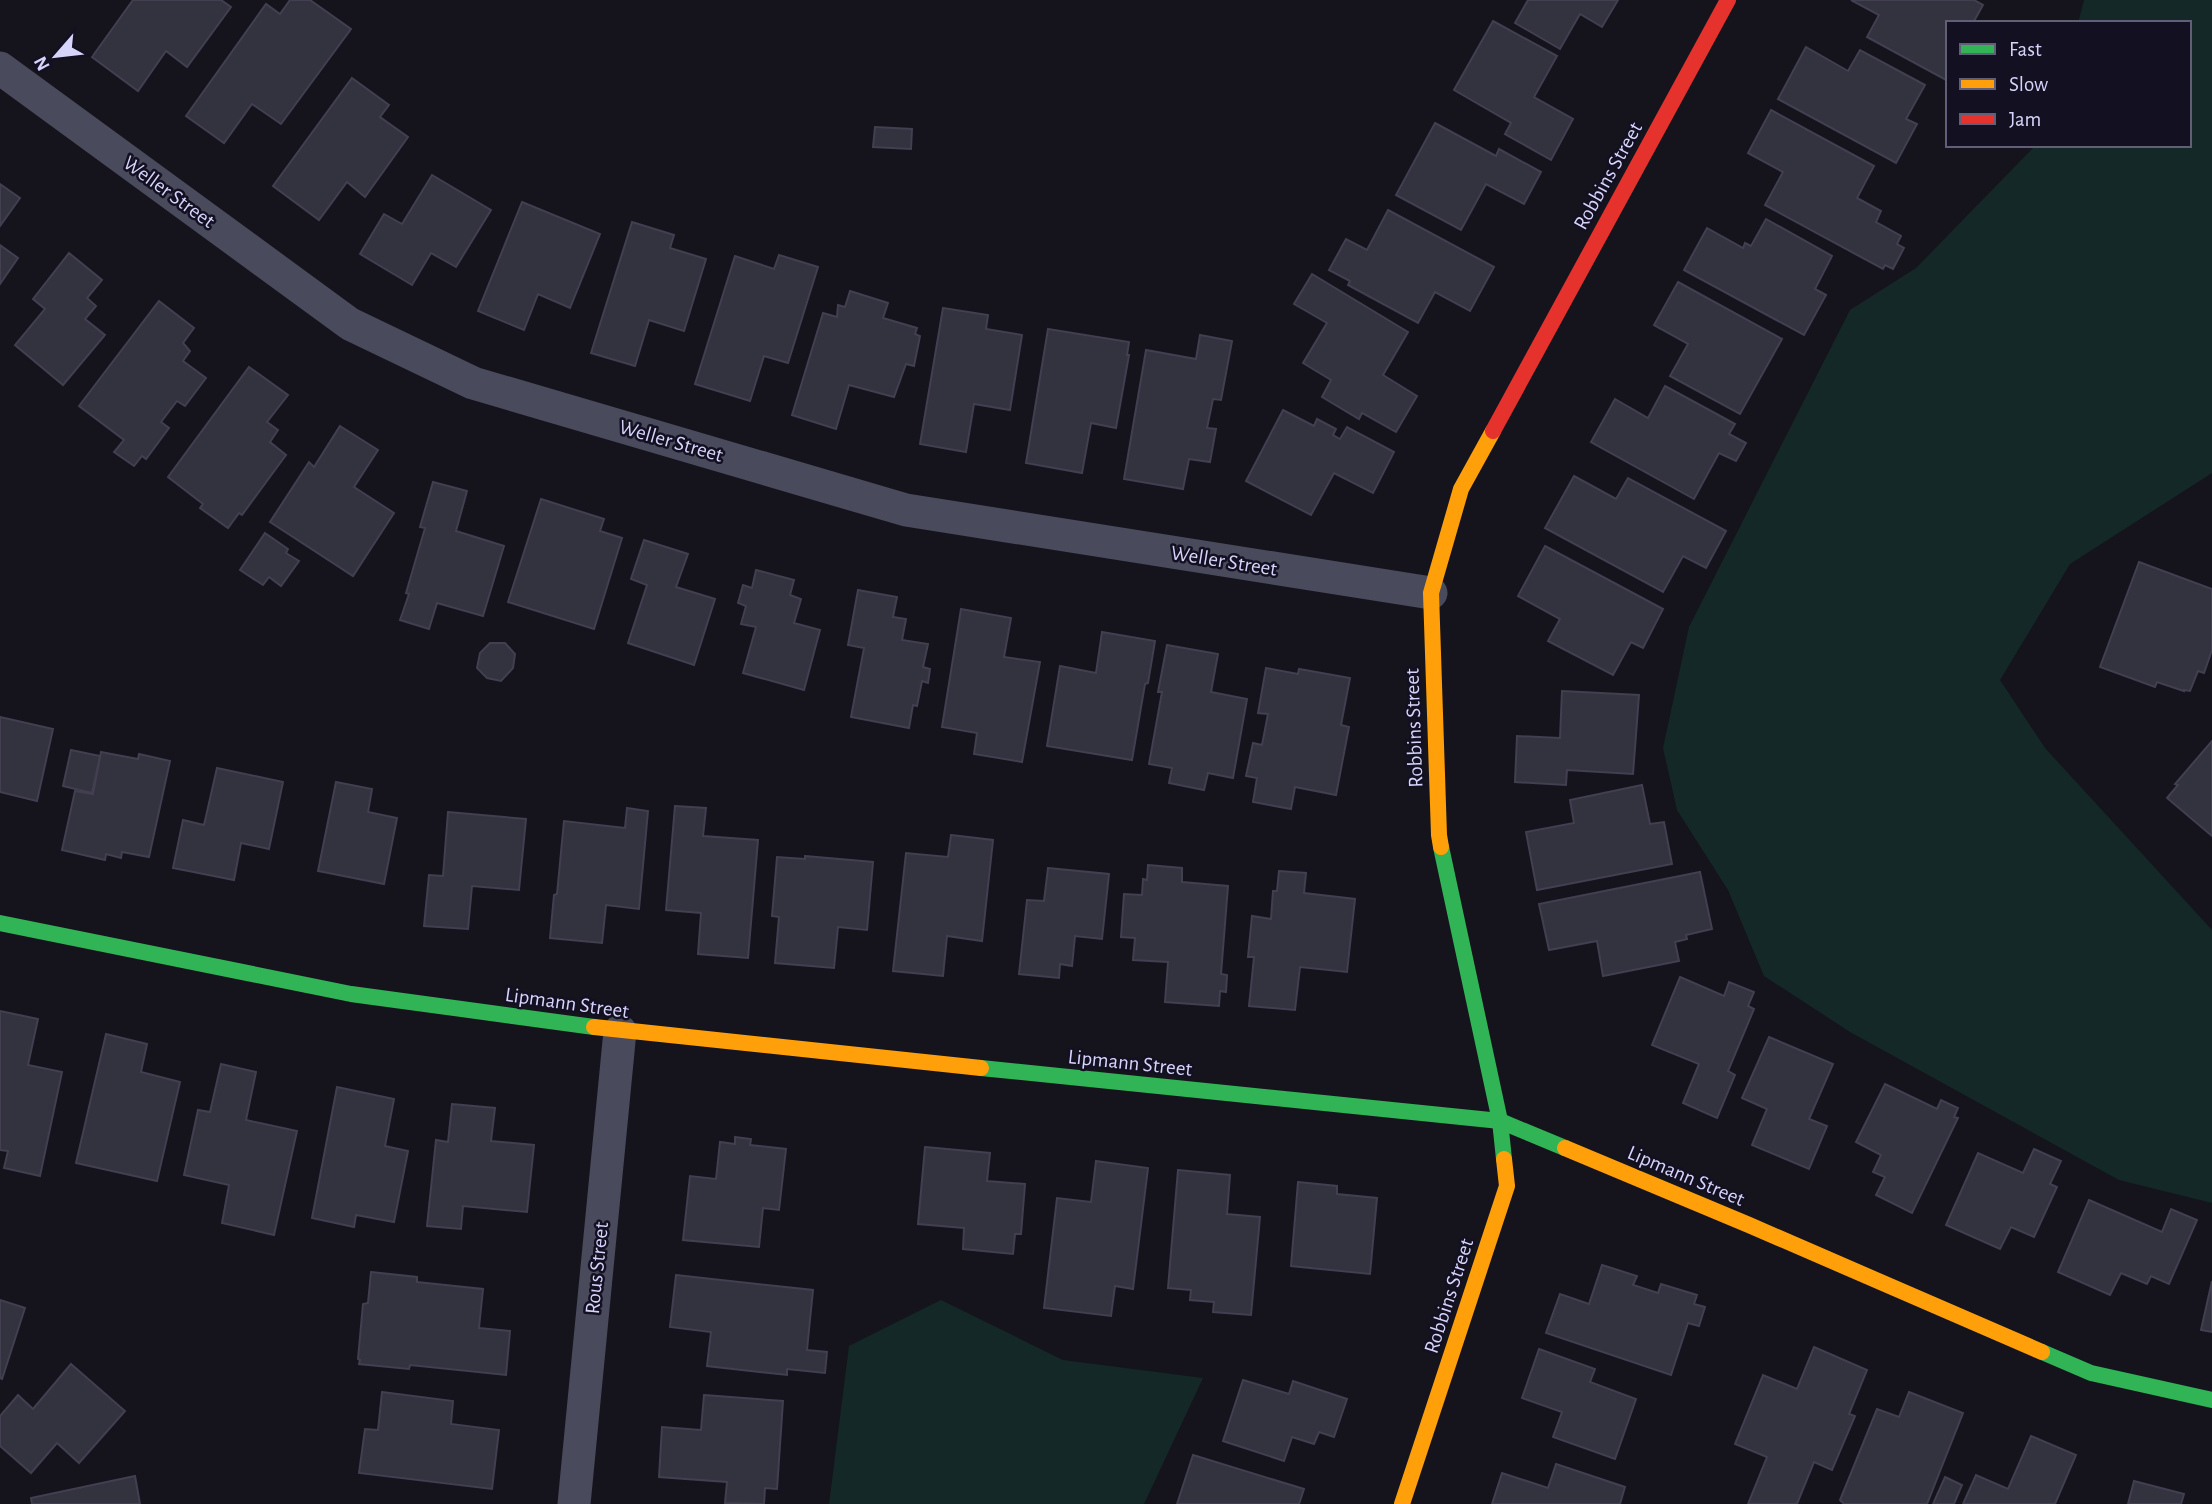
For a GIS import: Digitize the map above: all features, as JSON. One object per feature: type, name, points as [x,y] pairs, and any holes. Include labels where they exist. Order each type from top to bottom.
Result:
[{"type":"street","name":"Robbins Street","points":[[1402,1504],[1507,1186],[1500,1121],[1439,835],[1431,593],[1461,489],[1728,0]]},
{"type":"street","name":"Weller Street","points":[[0,68],[350,324],[473,383],[906,510],[1431,593]]},
{"type":"street","name":"Lipmann Street","points":[[0,923],[351,994],[620,1031],[1500,1121],[2091,1373],[2212,1400]]},
{"type":"street","name":"Rous Street","points":[[574,1504],[620,1031]]},
{"type":"green space","points":[[2084,0],[2212,0],[2212,473],[2070,564],[2000,680],[2045,748],[2212,930],[2212,1203],[2119,1180],[1850,1032],[1764,976],[1728,890],[1677,810],[1663,748],[1689,627],[1850,310],[1916,268],[2034,147],[2191,147],[2191,21],[2079,21]]},
{"type":"green space","points":[[941,1300],[1063,1360],[1203,1378],[1144,1504],[829,1504],[849,1346]]},
{"type":"building","points":[[133,0],[221,0],[231,7],[187,67],[166,51],[138,91],[92,57]]},
{"type":"building","points":[[290,0],[310,0],[351,29],[281,124],[252,104],[224,143],[186,116],[266,4],[280,14]]},
{"type":"building","points":[[1528,0],[1618,0],[1602,27],[1580,14],[1560,49],[1515,23]]},
{"type":"building","points":[[1851,0],[1974,0],[1983,5],[1974,21],[1946,21],[1946,80],[1867,37],[1879,15]]},
{"type":"building","points":[[1493,21],[1557,56],[1534,97],[1573,119],[1551,160],[1505,134],[1511,123],[1454,90]]},
{"type":"building","points":[[1806,47],[1848,71],[1860,50],[1925,85],[1906,119],[1917,124],[1896,163],[1778,99]]},
{"type":"building","points":[[352,78],[389,105],[380,117],[408,137],[365,197],[347,182],[319,220],[273,186]]},
{"type":"building","points":[[1771,110],[1874,166],[1857,198],[1881,211],[1876,222],[1901,236],[1897,244],[1904,248],[1893,269],[1885,265],[1883,269],[1765,205],[1783,172],[1748,153]]},
{"type":"building","points":[[1435,123],[1496,156],[1499,149],[1541,172],[1524,204],[1486,184],[1461,230],[1396,195]]},
{"type":"building","points":[[875,127],[912,129],[911,149],[873,147]]},
{"type":"building","points":[[432,175],[491,210],[456,267],[431,253],[412,285],[360,254],[384,214],[402,224]]},
{"type":"building","points":[[0,184],[20,198],[0,226]]},
{"type":"building","points":[[522,202],[600,234],[570,308],[538,294],[524,330],[478,311]]},
{"type":"building","points":[[1388,210],[1494,267],[1470,311],[1435,292],[1418,323],[1348,285],[1350,281],[1329,270],[1346,239],[1367,250]]},
{"type":"building","points":[[1766,219],[1832,256],[1815,289],[1826,295],[1804,335],[1684,270],[1707,228],[1743,248],[1745,243],[1751,246]]},
{"type":"building","points":[[632,222],[674,235],[670,248],[706,259],[684,331],[649,320],[635,366],[591,353]]},
{"type":"building","points":[[0,245],[18,258],[0,284]]},
{"type":"building","points":[[69,253],[102,280],[87,298],[96,306],[85,319],[105,335],[63,385],[15,345],[45,309],[33,299]]},
{"type":"building","points":[[779,255],[818,267],[788,363],[764,356],[750,401],[695,384],[735,256],[774,269]]},
{"type":"building","points":[[1312,274],[1408,332],[1383,375],[1417,396],[1396,432],[1362,413],[1359,419],[1322,397],[1331,380],[1303,363],[1327,323],[1294,304]]},
{"type":"building","points":[[1678,282],[1782,339],[1740,414],[1670,376],[1688,344],[1654,325]]},
{"type":"building","points":[[850,291],[888,303],[883,318],[917,328],[915,334],[920,336],[914,366],[906,364],[894,397],[849,385],[836,429],[792,415],[823,313],[837,317],[838,305],[845,307]]},
{"type":"building","points":[[159,301],[194,328],[183,343],[190,351],[183,361],[206,378],[185,406],[177,401],[161,422],[169,428],[146,459],[142,456],[134,466],[114,452],[124,440],[79,406]]},
{"type":"building","points":[[943,308],[988,315],[986,329],[1022,335],[1010,410],[974,404],[966,452],[920,444]]},
{"type":"building","points":[[1048,329],[1129,342],[1116,428],[1091,423],[1082,473],[1026,463]]},
{"type":"building","points":[[1200,335],[1232,341],[1221,400],[1213,399],[1207,428],[1216,429],[1210,462],[1189,459],[1183,489],[1124,479],[1146,350],[1196,359]]},
{"type":"building","points":[[249,367],[288,395],[267,422],[278,430],[270,442],[286,455],[242,515],[239,513],[228,528],[200,508],[203,504],[168,477]]},
{"type":"building","points":[[1665,386],[1735,424],[1729,434],[1746,443],[1736,461],[1719,453],[1694,499],[1591,442],[1615,399],[1648,418]]},
{"type":"building","points":[[1283,410],[1314,426],[1317,419],[1336,429],[1333,435],[1340,439],[1347,427],[1394,452],[1373,493],[1334,473],[1311,515],[1246,481]]},
{"type":"building","points":[[340,426],[378,450],[354,487],[394,513],[353,576],[270,522],[309,462],[314,467]]},
{"type":"building","points":[[1574,476],[1616,499],[1628,478],[1726,531],[1706,568],[1683,556],[1663,592],[1545,528]]},
{"type":"building","points":[[433,482],[467,491],[456,531],[504,546],[483,616],[437,603],[429,629],[400,620],[425,528],[420,527]]},
{"type":"building","points":[[541,499],[604,519],[600,531],[622,538],[594,629],[508,602]]},
{"type":"building","points":[[265,533],[288,549],[286,553],[299,561],[281,586],[269,577],[263,585],[240,570]]},
{"type":"building","points":[[644,540],[688,554],[676,587],[715,599],[694,665],[628,643],[647,585],[631,579]]},
{"type":"building","points":[[1545,546],[1663,609],[1643,648],[1631,642],[1613,675],[1548,641],[1560,619],[1518,596]]},
{"type":"building","points":[[2139,562],[2212,589],[2212,650],[2204,673],[2198,671],[2190,691],[2157,682],[2155,687],[2100,667]]},
{"type":"building","points":[[756,570],[794,580],[790,595],[801,599],[794,623],[820,630],[804,690],[743,673],[756,627],[741,624],[746,606],[738,603],[743,585],[752,588]]},
{"type":"building","points":[[858,590],[897,597],[893,617],[906,619],[902,640],[928,644],[923,667],[930,669],[928,683],[922,681],[917,706],[913,705],[909,728],[851,717],[864,648],[848,645]]},
{"type":"building","points":[[961,609],[1011,618],[1004,657],[1040,662],[1022,762],[974,754],[977,733],[942,727]]},
{"type":"building","points":[[1102,632],[1155,641],[1132,760],[1047,746],[1060,666],[1096,673]]},
{"type":"building","points":[[490,643],[505,643],[515,654],[513,668],[501,681],[487,678],[477,668],[480,653]]},
{"type":"building","points":[[1167,645],[1218,654],[1211,692],[1247,699],[1233,778],[1208,773],[1204,790],[1169,783],[1172,768],[1149,764]]},
{"type":"building","points":[[1266,668],[1298,674],[1299,669],[1350,678],[1341,725],[1349,727],[1336,795],[1295,787],[1291,809],[1253,802],[1257,778],[1246,776],[1253,743],[1262,745],[1268,714],[1258,713]]},
{"type":"building","points":[[1562,691],[1639,695],[1633,774],[1567,770],[1566,785],[1515,782],[1517,736],[1560,738]]},
{"type":"building","points":[[0,717],[53,729],[37,801],[0,792]]},
{"type":"building","points":[[2212,741],[2212,836],[2167,798],[2178,785],[2175,784]]},
{"type":"building","points":[[71,750],[100,756],[92,793],[63,786]]},
{"type":"building","points":[[101,752],[138,759],[139,754],[170,761],[149,857],[122,852],[121,858],[106,854],[105,860],[62,850],[75,791],[93,794]]},
{"type":"building","points":[[217,768],[283,782],[269,849],[241,843],[234,880],[173,868],[183,820],[204,825]]},
{"type":"building","points":[[336,782],[372,789],[368,812],[397,818],[384,884],[318,871]]},
{"type":"building","points":[[1642,785],[1650,824],[1664,822],[1672,864],[1537,890],[1526,832],[1574,823],[1570,800]]},
{"type":"building","points":[[675,806],[706,808],[703,836],[758,840],[748,958],[698,954],[701,913],[666,910]]},
{"type":"building","points":[[627,808],[648,811],[639,909],[606,905],[602,943],[550,938],[564,821],[625,828]]},
{"type":"building","points":[[448,812],[526,819],[519,890],[472,886],[468,929],[424,926],[429,875],[443,876]]},
{"type":"building","points":[[951,835],[993,840],[982,941],[947,936],[943,976],[893,971],[906,853],[948,857]]},
{"type":"building","points":[[805,856],[873,862],[867,930],[838,927],[834,968],[775,963],[779,917],[772,916],[777,857],[805,859]]},
{"type":"building","points":[[1148,865],[1182,868],[1182,882],[1228,886],[1221,974],[1227,975],[1226,992],[1220,991],[1219,1006],[1165,1002],[1168,962],[1133,960],[1135,938],[1121,937],[1124,894],[1142,895],[1143,879],[1147,880]]},
{"type":"building","points":[[1048,868],[1109,874],[1102,939],[1075,936],[1072,966],[1060,964],[1059,978],[1019,974],[1027,900],[1044,901]]},
{"type":"building","points":[[1279,871],[1306,873],[1304,893],[1355,899],[1347,972],[1300,967],[1295,1010],[1249,1006],[1254,957],[1248,957],[1252,916],[1271,919],[1273,891],[1277,891]]},
{"type":"building","points":[[1700,872],[1712,929],[1686,935],[1687,939],[1675,942],[1679,961],[1603,976],[1597,941],[1549,950],[1539,904]]},
{"type":"building","points":[[1680,977],[1724,996],[1729,982],[1754,992],[1748,1006],[1754,1009],[1728,1071],[1735,1075],[1717,1118],[1683,1103],[1699,1064],[1652,1045]]},
{"type":"building","points":[[0,1011],[38,1019],[28,1065],[62,1072],[40,1176],[4,1168],[8,1151],[0,1150]]},
{"type":"building","points":[[106,1034],[147,1044],[141,1072],[180,1082],[157,1181],[76,1163]]},
{"type":"building","points":[[1769,1037],[1833,1064],[1809,1119],[1827,1126],[1809,1169],[1752,1145],[1767,1109],[1742,1098]]},
{"type":"building","points":[[221,1064],[256,1072],[246,1120],[297,1131],[274,1235],[222,1223],[229,1185],[184,1175],[198,1110],[210,1112]]},
{"type":"building","points":[[1885,1084],[1937,1109],[1941,1100],[1958,1108],[1954,1117],[1958,1118],[1912,1213],[1876,1195],[1885,1177],[1873,1172],[1881,1155],[1856,1142]]},
{"type":"building","points":[[337,1087],[394,1099],[385,1146],[408,1151],[394,1222],[356,1215],[354,1227],[312,1218]]},
{"type":"building","points":[[452,1104],[495,1108],[491,1141],[534,1145],[527,1212],[463,1206],[461,1229],[427,1226],[436,1140],[448,1142]]},
{"type":"building","points":[[735,1137],[751,1139],[750,1145],[786,1149],[779,1210],[763,1208],[759,1247],[683,1240],[690,1176],[716,1179],[720,1142],[735,1144]]},
{"type":"building","points":[[925,1147],[990,1153],[987,1181],[1025,1184],[1021,1234],[1015,1234],[1013,1254],[963,1249],[964,1228],[918,1224]]},
{"type":"building","points":[[2034,1149],[2061,1161],[2050,1184],[2057,1187],[2034,1237],[2011,1227],[2000,1249],[1946,1225],[1978,1153],[2023,1173]]},
{"type":"building","points":[[1096,1161],[1148,1168],[1133,1289],[1115,1286],[1111,1316],[1044,1308],[1057,1198],[1091,1202]]},
{"type":"building","points":[[1178,1170],[1230,1175],[1227,1214],[1260,1217],[1251,1315],[1213,1312],[1214,1302],[1190,1300],[1191,1290],[1168,1288]]},
{"type":"building","points":[[1298,1182],[1337,1186],[1337,1194],[1377,1198],[1370,1274],[1291,1266]]},
{"type":"building","points":[[2089,1200],[2162,1232],[2171,1209],[2197,1220],[2169,1284],[2151,1276],[2147,1284],[2121,1273],[2110,1295],[2058,1272]]},
{"type":"building","points":[[1602,1265],[1637,1276],[1633,1285],[1658,1293],[1661,1284],[1697,1295],[1694,1304],[1705,1307],[1699,1326],[1688,1323],[1671,1375],[1546,1333],[1560,1294],[1589,1304]]},
{"type":"building","points":[[371,1272],[417,1277],[417,1282],[483,1289],[479,1328],[510,1331],[506,1375],[410,1365],[409,1369],[359,1364],[363,1304],[368,1303]]},
{"type":"building","points":[[676,1275],[813,1290],[807,1350],[827,1352],[825,1373],[787,1369],[787,1375],[707,1366],[711,1332],[670,1327]]},
{"type":"building","points":[[2212,1281],[2212,1332],[2201,1330]]},
{"type":"building","points":[[0,1300],[25,1308],[2,1379],[0,1378]]},
{"type":"building","points":[[1814,1347],[1867,1370],[1849,1414],[1855,1416],[1832,1470],[1814,1462],[1797,1504],[1748,1504],[1767,1457],[1735,1444],[1763,1375],[1797,1389]]},
{"type":"building","points":[[1539,1349],[1595,1369],[1590,1382],[1636,1399],[1615,1459],[1553,1437],[1562,1412],[1522,1398]]},
{"type":"building","points":[[71,1364],[125,1411],[79,1463],[57,1443],[31,1473],[0,1446],[0,1416],[18,1395],[33,1409]]},
{"type":"building","points":[[1243,1380],[1289,1394],[1293,1381],[1347,1399],[1334,1437],[1319,1432],[1314,1444],[1292,1437],[1284,1461],[1223,1441]]},
{"type":"building","points":[[382,1392],[453,1401],[451,1424],[499,1430],[492,1489],[359,1473],[365,1429],[378,1430]]},
{"type":"building","points":[[1909,1392],[1963,1413],[1927,1504],[1844,1504],[1840,1500],[1877,1409],[1899,1417]]},
{"type":"building","points":[[704,1395],[783,1401],[777,1489],[765,1488],[764,1504],[725,1503],[727,1482],[659,1477],[662,1427],[701,1430]]},
{"type":"building","points":[[2031,1436],[2076,1455],[2055,1504],[1963,1504],[1976,1475],[2008,1489]]},
{"type":"building","points":[[1193,1455],[1304,1489],[1299,1504],[1177,1504]]},
{"type":"building","points":[[1556,1464],[1625,1487],[1620,1504],[1492,1504],[1502,1473],[1548,1488]]},
{"type":"building","points":[[135,1476],[140,1504],[32,1504],[31,1498]]},
{"type":"building","points":[[1945,1477],[1962,1485],[1954,1504],[1933,1504]]},
{"type":"building","points":[[2134,1481],[2184,1494],[2181,1504],[2128,1504]]},
{"type":"traffic: fast","points":[[1441,847],[1500,1121],[1504,1159]]},
{"type":"traffic: fast","points":[[0,923],[351,994],[594,1027]]},
{"type":"traffic: fast","points":[[981,1068],[1500,1121],[1565,1148]]},
{"type":"traffic: fast","points":[[2042,1352],[2091,1373],[2212,1400]]},
{"type":"traffic: slow","points":[[1441,847],[1431,593],[1461,489],[1493,431]]},
{"type":"traffic: slow","points":[[594,1027],[981,1068]]},
{"type":"traffic: slow","points":[[1565,1148],[2042,1352]]},
{"type":"traffic: slow","points":[[1402,1504],[1507,1186],[1504,1159]]},
{"type":"traffic: jam","points":[[1493,431],[1728,0]]}]
